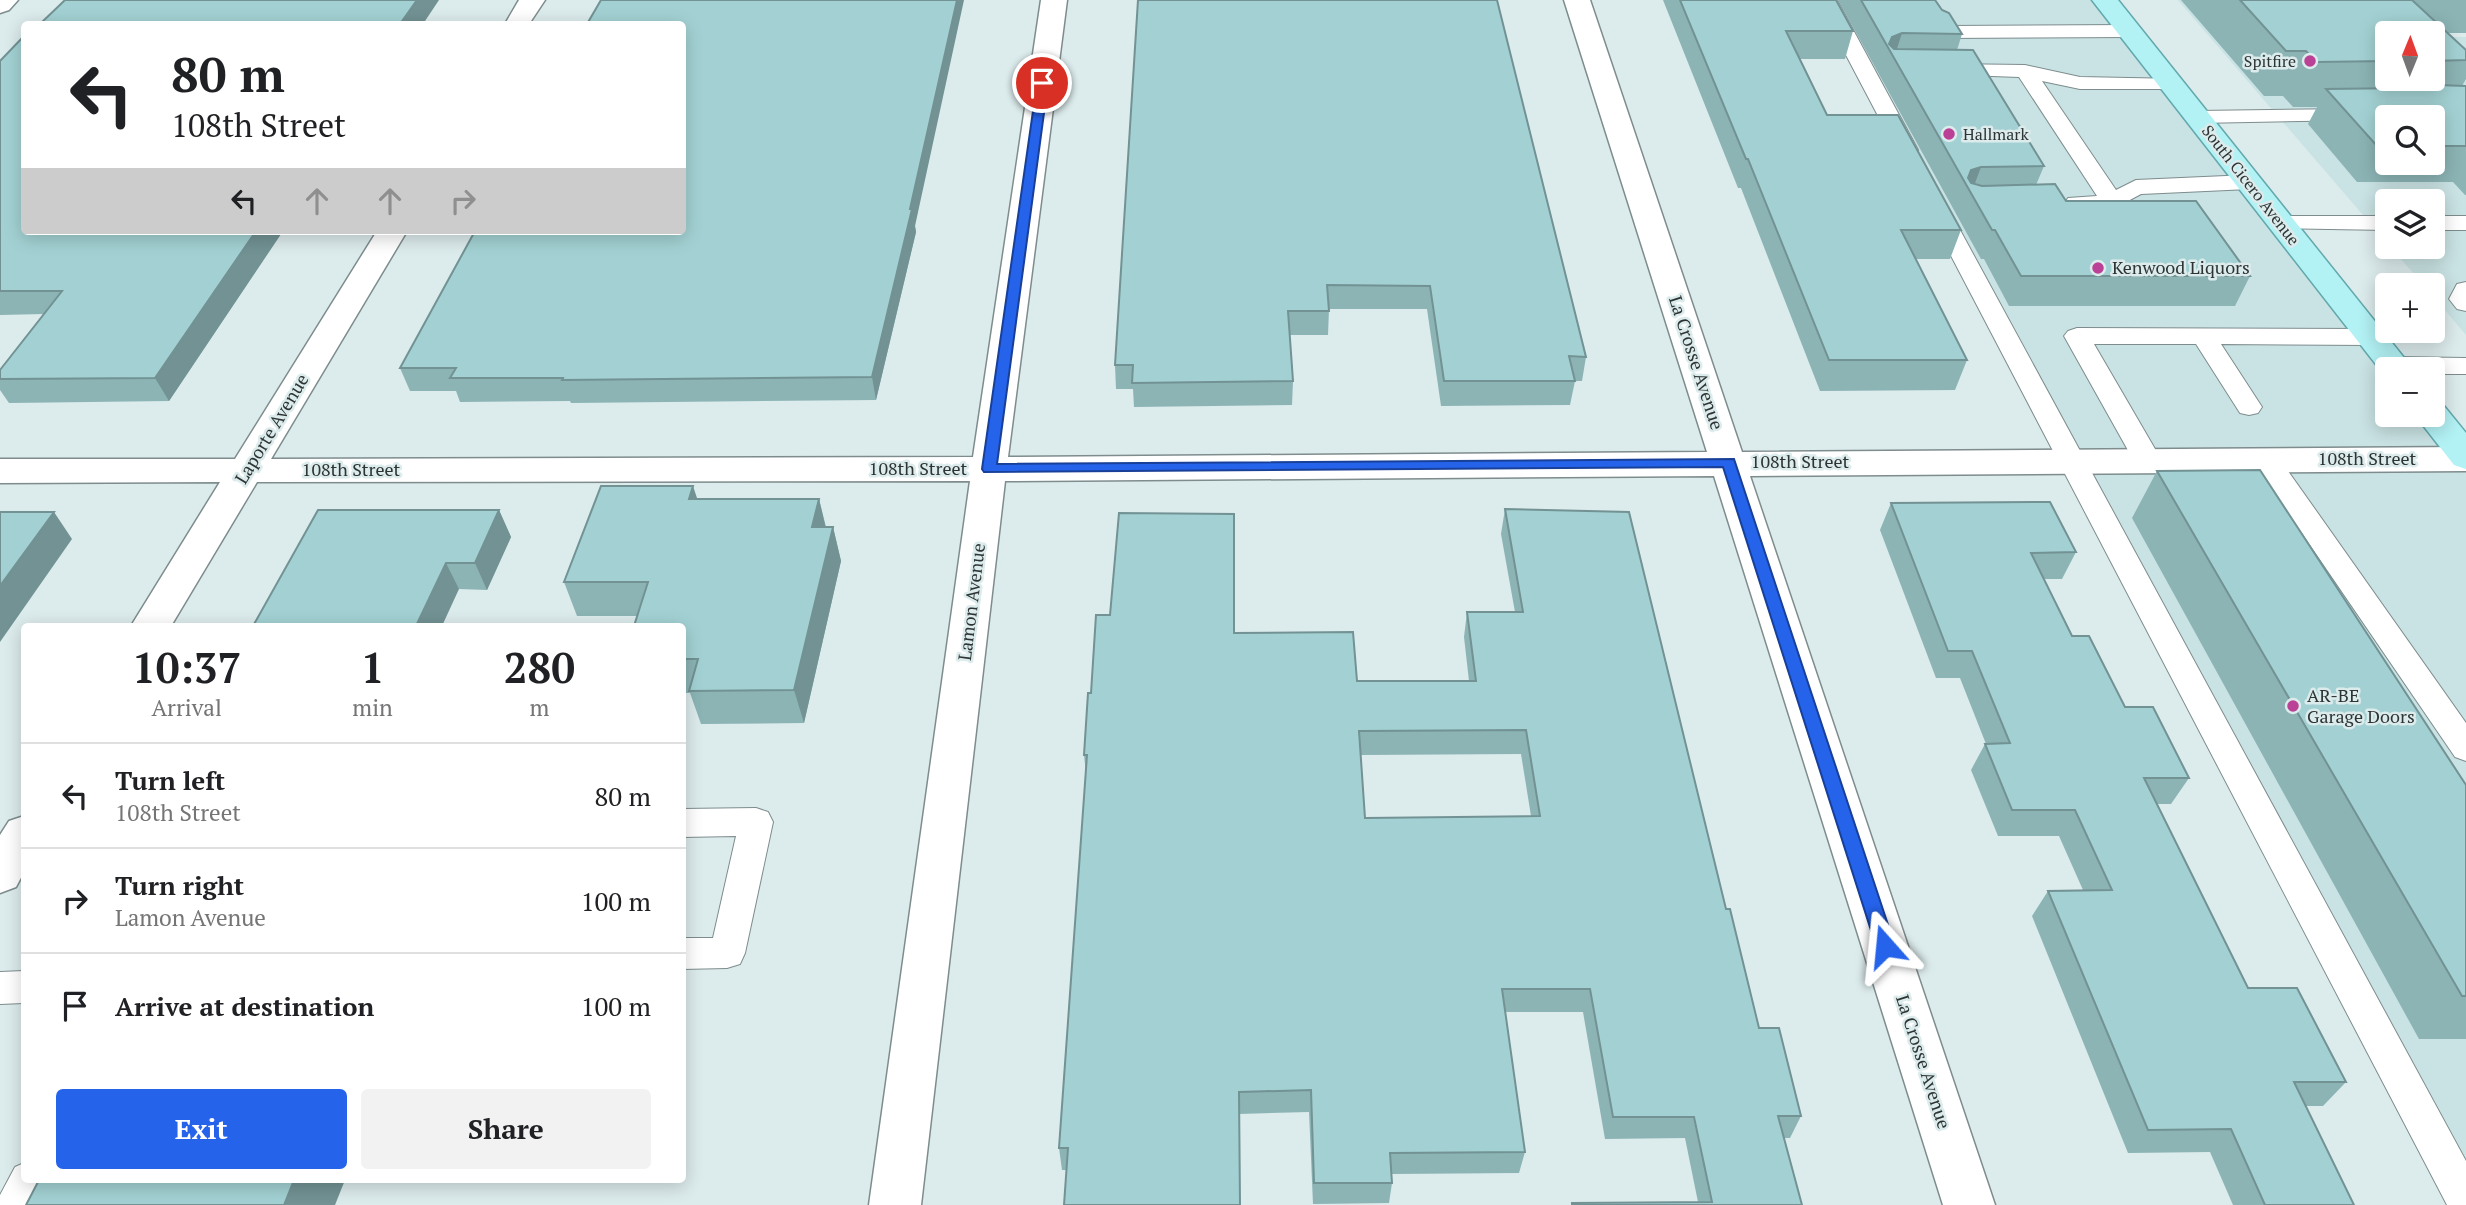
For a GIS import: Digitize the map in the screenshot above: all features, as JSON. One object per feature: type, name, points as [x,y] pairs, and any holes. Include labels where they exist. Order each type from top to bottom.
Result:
[{"type":"main road","name":"South Cicero Avenue","points":[[2105,0],[2387,357]]},
{"type":"main road","points":[[2442,427],[2466,458]]},
{"type":"street","points":[[0,5],[5,0]]},
{"type":"street","points":[[519,21],[532,0]]},
{"type":"street","name":"Lamon Avenue","points":[[895,1205],[989,469],[1054,0]]},
{"type":"street","name":"La Crosse Avenue","points":[[1577,0],[1969,1205]]},
{"type":"street","name":"Laporte Avenue","points":[[153,623],[390,235]]},
{"type":"street","name":"108th Street","points":[[0,471],[989,469],[2466,458]]},
{"type":"street","points":[[0,874],[21,839]]},
{"type":"lane","points":[[1827,0],[2466,1201]]},
{"type":"lane","points":[[1923,0],[1942,32],[2130,31]]},
{"type":"lane","points":[[1919,70],[2025,71],[2080,83],[2171,83]]},
{"type":"lane","points":[[2025,71],[2113,202]]},
{"type":"lane","points":[[2198,117],[2372,115]]},
{"type":"lane","points":[[2049,204],[2113,202],[2136,187],[2249,181]]},
{"type":"lane","points":[[2282,223],[2375,223]]},
{"type":"lane","points":[[2445,223],[2466,223]]},
{"type":"lane","points":[[2466,289],[2461,299],[2466,304]]},
{"type":"lane","points":[[2148,461],[2077,336],[2371,337]]},
{"type":"lane","points":[[2203,336],[2249,407]]},
{"type":"lane","points":[[2445,366],[2466,366]]},
{"type":"lane","points":[[2266,460],[2466,748]]},
{"type":"lane","points":[[686,823],[756,822],[727,953],[686,954]]},
{"type":"lane","points":[[0,988],[21,987]]},
{"type":"lane","points":[[16,1205],[27,1183]]},
{"type":"shaded area","points":[[1827,0],[2105,0],[2378,357],[2375,357],[2375,427],[2442,427],[2466,457],[2466,1201]]},
{"type":"shaded area","points":[[2178,0],[2364,0],[2379,21],[2375,21],[2375,91],[2445,91],[2445,37],[2466,37],[2466,335],[2445,310],[2445,273],[2413,273],[2401,259],[2445,259],[2445,189],[2375,189],[2375,229]]},
{"type":"building","points":[[65,0],[417,0],[402,21],[43,21]]},
{"type":"building","points":[[601,0],[957,0],[872,377],[562,380],[563,378],[450,378],[456,368],[400,368],[473,235],[686,235],[686,21],[589,21]]},
{"type":"building","points":[[1138,0],[1497,0],[1586,357],[1569,356],[1575,381],[1444,381],[1430,286],[1327,285],[1329,311],[1288,311],[1293,381],[1132,383],[1133,365],[1115,365]]},
{"type":"building","points":[[1680,0],[1836,0],[1853,31],[1786,31],[1827,115],[1898,115],[1961,230],[1901,230],[1967,360],[1829,360]]},
{"type":"building","points":[[1861,0],[1935,0],[1942,10],[1949,13],[1962,34],[1902,33],[1892,37],[1889,44],[1894,49],[1973,50],[2044,166],[1981,167],[1971,170],[1968,178],[1971,183],[1982,186],[2055,184],[2066,201],[2196,201],[2250,276],[2021,276]]},
{"type":"building","points":[[2240,0],[2412,0],[2435,21],[2375,21],[2375,61],[2316,62],[2306,51],[2286,51]]},
{"type":"building","points":[[2445,31],[2466,50],[2466,60],[2445,61]]},
{"type":"building","points":[[21,39],[21,235],[253,235],[155,378],[0,379],[0,370],[62,291],[0,291],[0,61]]},
{"type":"building","points":[[2445,85],[2466,86],[2466,146],[2445,146],[2445,105],[2375,105],[2375,144],[2326,89],[2445,91]]},
{"type":"building","points":[[2260,470],[2466,785],[2466,996],[2462,996],[2157,471]]},
{"type":"building","points":[[601,486],[693,486],[689,499],[819,499],[812,527],[833,527],[794,690],[689,691],[698,659],[686,659],[686,623],[635,623],[648,582],[564,582]]},
{"type":"building","points":[[2050,502],[2076,552],[2031,553],[2072,636],[2089,636],[2125,707],[2153,707],[2189,778],[2144,778],[2248,988],[2297,988],[2346,1082],[2294,1082],[2354,1205],[2265,1205],[2231,1129],[2148,1130],[2048,891],[2112,890],[2075,810],[2012,810],[1985,744],[2010,743],[1972,651],[1948,651],[1891,503]]},
{"type":"building","points":[[1505,509],[1629,512],[1726,909],[1730,909],[1759,1028],[1779,1028],[1801,1116],[1778,1116],[1802,1205],[1572,1205],[1712,1202],[1694,1117],[1613,1117],[1590,989],[1502,989],[1525,1152],[1390,1153],[1392,1183],[1314,1183],[1311,1090],[1239,1092],[1240,1205],[1064,1205],[1068,1148],[1059,1148],[1087,755],[1084,755],[1088,693],[1091,693],[1096,615],[1110,615],[1119,513],[1234,514],[1234,633],[1353,632],[1357,681],[1476,681],[1467,612],[1523,612]],"holes":[[[1526,730],[1540,816],[1365,818],[1359,731]]]},
{"type":"building","points":[[318,510],[499,510],[475,563],[446,563],[417,623],[255,623]]},
{"type":"building","points":[[0,512],[54,512],[0,586]]},
{"type":"building","points":[[37,1183],[293,1183],[284,1205],[26,1205]]},
{"type":"place","name":"Spitfire","points":[[2310,61]]},
{"type":"place","name":"Hallmark","points":[[1949,134]]},
{"type":"place","name":"Kenwood Liquors","points":[[2098,268]]},
{"type":"place","name":"AR-BE Garage Doors","points":[[2293,706]]},
{"type":"route","points":[[1042,83],[989,469],[1728,462],[1885,946]]}]
